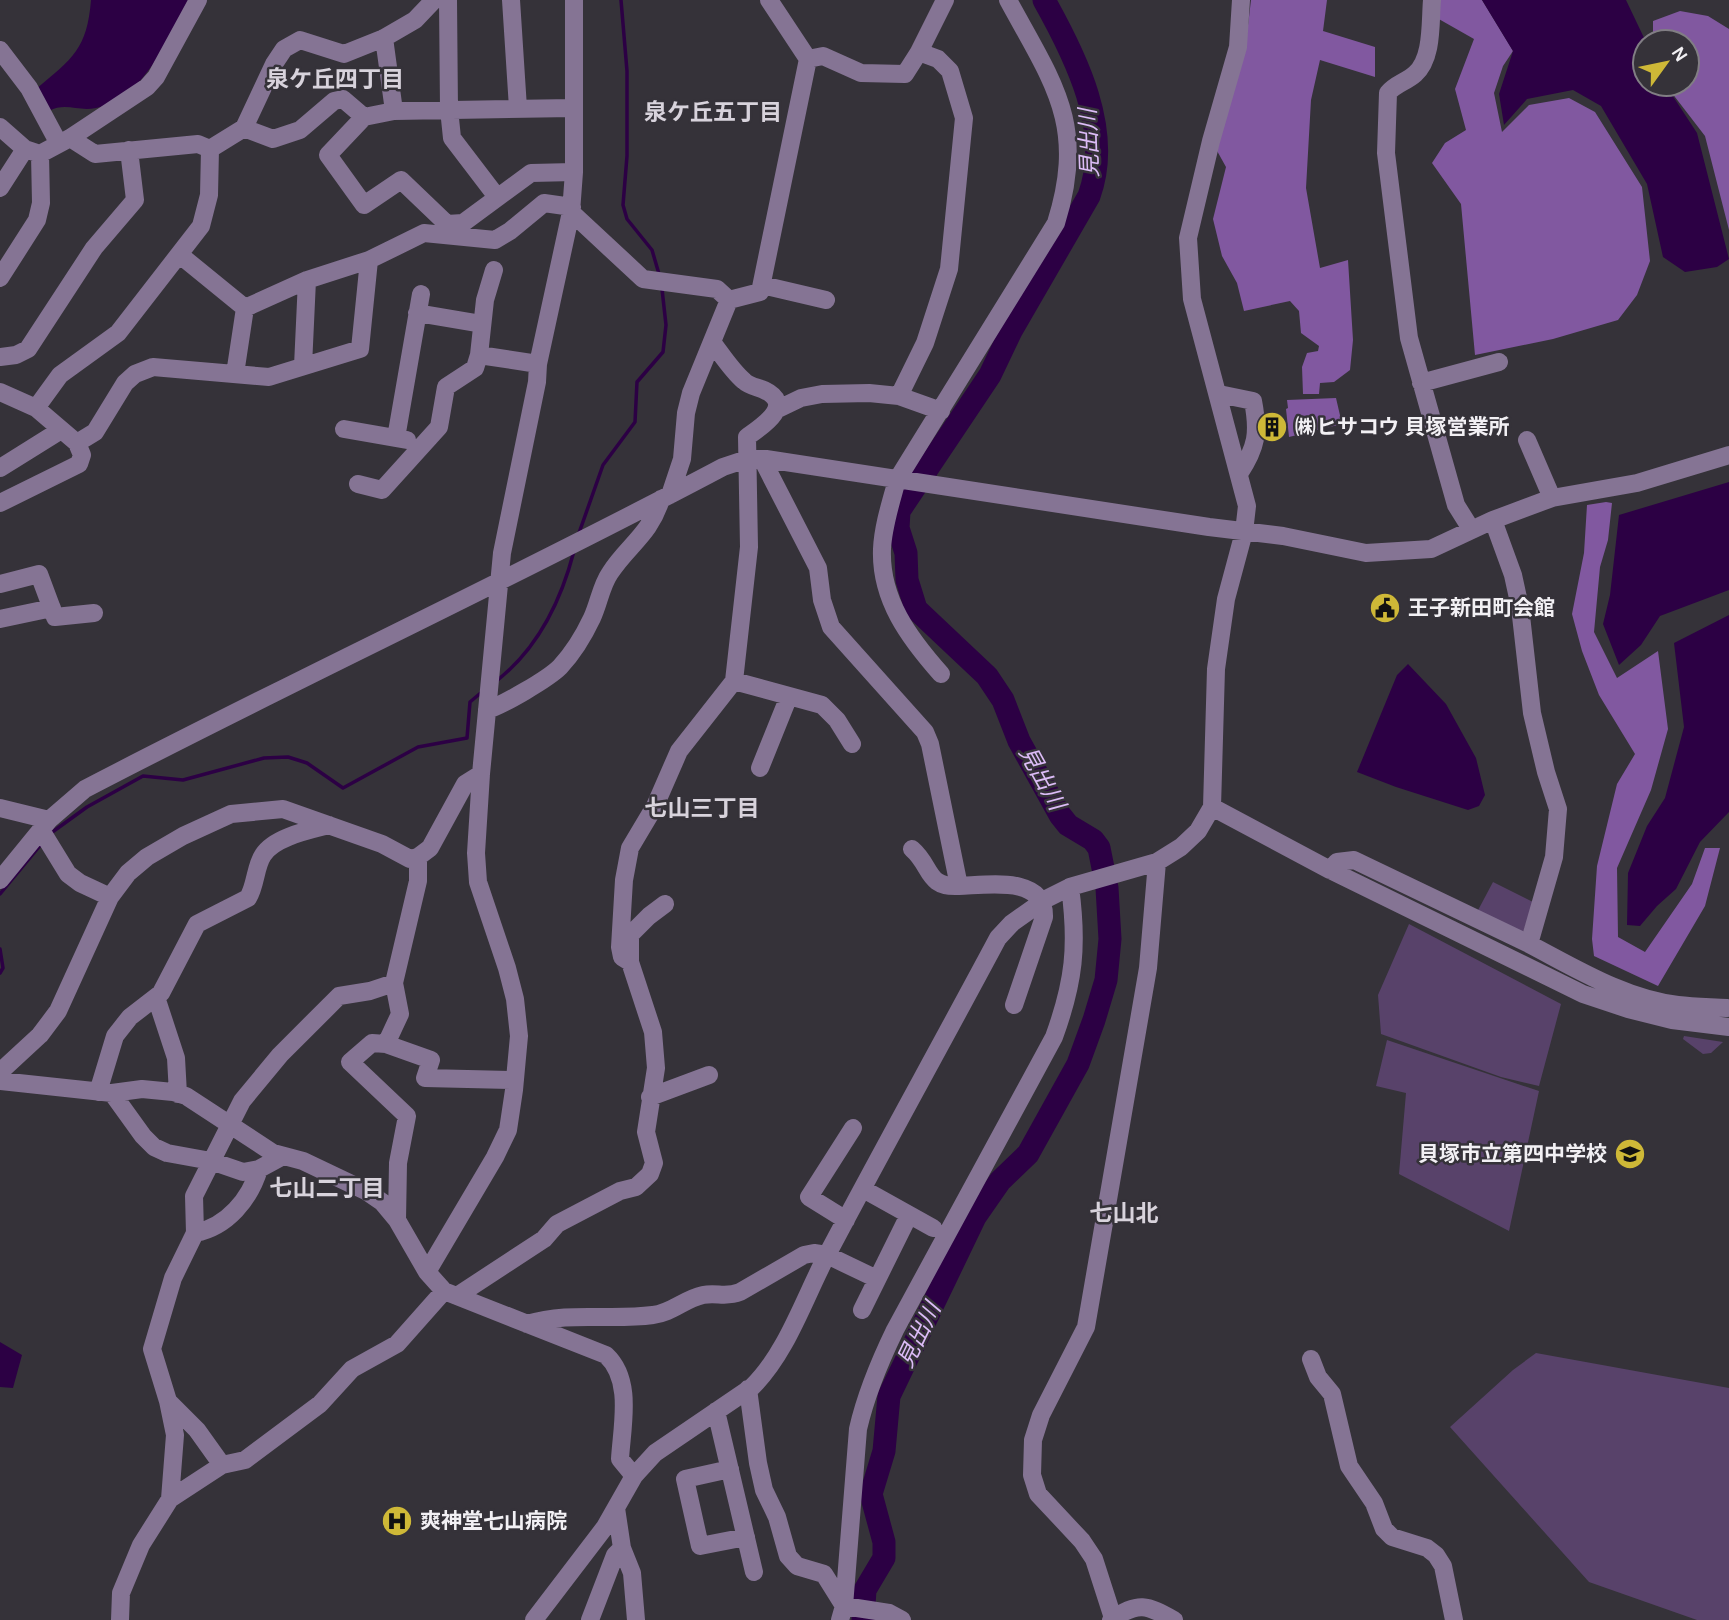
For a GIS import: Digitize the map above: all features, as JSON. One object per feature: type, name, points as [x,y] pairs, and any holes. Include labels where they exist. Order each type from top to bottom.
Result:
[{"type":"street","points":[[0,188],[32,152],[65,141],[147,87],[156,77],[198,0]]},
{"type":"street","points":[[210,149],[244,128],[274,64],[284,49],[300,40],[344,54],[384,38],[415,20],[435,0]]},
{"type":"street","points":[[448,0],[449,109],[452,138],[498,197]]},
{"type":"street","points":[[511,0],[518,108]]},
{"type":"street","points":[[427,1272],[508,1130],[515,1080],[519,1036],[515,999],[478,882],[476,853],[486,710],[502,553],[537,382],[538,364],[572,209],[574,0]]},
{"type":"street","points":[[729,300],[760,292],[808,59],[769,0]]},
{"type":"street","points":[[808,59],[823,56],[861,73],[905,74],[945,0]]},
{"type":"street","points":[[941,674],[912,642],[891,603],[882,562],[882,546],[897,480],[1044,245],[1056,223],[1064,197],[1069,142],[1065,114],[1053,82],[1008,0]]},
{"type":"street","points":[[534,1620],[605,1527],[634,1476],[655,1453],[748,1390],[765,1375],[998,937],[1041,902],[1070,887],[1157,862],[1181,847],[1198,831],[1212,807],[1216,669],[1226,598],[1244,532],[1247,506],[1192,299],[1188,238],[1211,141],[1238,47],[1241,0]]},
{"type":"street","points":[[1432,0],[1426,56],[1416,74],[1392,87],[1388,93],[1386,153],[1409,338],[1456,505],[1471,529]]},
{"type":"street","points":[[384,38],[394,111]]},
{"type":"street","points":[[0,50],[65,141],[95,153],[198,144],[210,149]]},
{"type":"street","points":[[898,396],[925,343],[949,270],[964,118],[950,71],[938,59],[919,52]]},
{"type":"street","points":[[244,128],[274,139],[300,130],[334,101],[343,99],[364,117]]},
{"type":"street","points":[[573,108],[394,111],[364,117],[328,155],[364,205],[401,180],[447,224],[463,223],[531,173],[574,172]]},
{"type":"street","points":[[0,127],[32,152],[41,203],[37,220],[0,278]]},
{"type":"street","points":[[36,408],[60,375],[118,333],[201,226],[209,195],[210,149]]},
{"type":"street","points":[[0,357],[16,355],[28,349],[94,248],[135,200],[129,150]]},
{"type":"street","points":[[245,308],[307,280],[369,260],[424,233],[495,240],[544,203],[572,209],[643,279],[717,289],[729,300]]},
{"type":"street","points":[[180,255],[245,308]]},
{"type":"street","points":[[77,443],[95,432],[125,383],[135,374],[153,367],[269,377],[360,349],[369,260]]},
{"type":"street","points":[[358,484],[382,490],[439,427],[446,387],[475,368],[485,300],[494,271]]},
{"type":"street","points":[[303,366],[307,280]]},
{"type":"street","points":[[762,285],[826,300]]},
{"type":"street","points":[[396,438],[421,294]]},
{"type":"street","points":[[486,710],[498,706],[559,668],[589,625],[608,576],[618,561],[640,540],[656,516],[682,459],[691,393],[729,300]]},
{"type":"street","points":[[235,374],[245,308]]},
{"type":"street","points":[[418,313],[482,324]]},
{"type":"street","points":[[712,342],[745,383],[767,391],[776,400],[776,410]]},
{"type":"street","points":[[479,355],[538,364]]},
{"type":"street","points":[[1421,383],[1499,362]]},
{"type":"street","points":[[0,392],[36,408],[77,443],[82,455],[79,464],[5,501],[0,482]]},
{"type":"street","points":[[941,411],[898,396],[869,393],[822,394],[801,398],[776,410],[769,421],[747,437],[754,459],[818,568],[822,600],[831,627],[925,732],[930,744],[959,886]]},
{"type":"street","points":[[1219,394],[1253,401],[1257,422],[1255,442],[1252,455],[1239,474]]},
{"type":"street","points":[[344,429],[425,443]]},
{"type":"street","points":[[0,468],[61,430]]},
{"type":"street","points":[[1527,440],[1552,498]]},
{"type":"street","points":[[0,880],[45,825],[85,789],[421,619],[499,583],[723,467],[754,459],[1283,536],[1345,550],[1384,553],[1431,549],[1471,529],[1552,498],[1637,483],[1729,455]]},
{"type":"street","points":[[630,962],[622,957],[620,947],[624,880],[630,848],[654,807],[679,751],[734,681],[749,547],[754,459]]},
{"type":"street","points":[[1493,520],[1513,575],[1532,713],[1558,809],[1554,857],[1528,944]]},
{"type":"street","points":[[0,584],[39,574],[55,617],[94,613]]},
{"type":"street","points":[[0,619],[52,608]]},
{"type":"street","points":[[734,681],[822,705],[852,744]]},
{"type":"street","points":[[760,768],[789,696]]},
{"type":"street","points":[[0,1072],[40,1035],[58,1011],[110,897],[128,873],[147,857],[183,836],[231,814],[283,809],[382,844],[410,859],[418,857],[430,848],[465,784],[481,774]]},
{"type":"street","points":[[1212,807],[1330,870],[1583,995],[1670,1011],[1729,1027]]},
{"type":"street","points":[[0,808],[45,825],[68,874],[80,883],[110,897]]},
{"type":"street","points":[[105,1093],[115,1036],[130,1017],[156,997],[171,978],[197,924],[248,898],[253,890],[263,854],[287,836],[329,825]]},
{"type":"street","points":[[912,849],[936,882],[946,887],[1021,885],[1031,891],[1045,908],[1014,1005]]},
{"type":"street","points":[[386,1044],[400,1014],[394,983],[418,881],[418,857]]},
{"type":"street","points":[[1330,870],[1337,862],[1354,860],[1588,975],[1670,1011],[1727,1008]]},
{"type":"street","points":[[1157,862],[1148,968],[1086,1326],[1041,1415],[1033,1440],[1032,1475],[1038,1494],[1082,1541],[1094,1559],[1112,1619],[1128,1609],[1140,1606],[1153,1608],[1174,1620]]},
{"type":"street","points":[[842,1613],[858,1429],[864,1401],[876,1367],[895,1330],[1054,1037],[1069,994],[1073,967],[1075,926],[1070,887]]},
{"type":"street","points":[[120,1620],[121,1593],[141,1545],[170,1499],[222,1465],[245,1460],[320,1404],[352,1368],[397,1344],[450,1294],[544,1239],[557,1224],[620,1191],[636,1187],[650,1174],[654,1163],[646,1132],[656,1068],[653,1032],[630,962],[630,936],[649,916],[666,904]]},
{"type":"street","points":[[170,1499],[175,1435],[152,1349],[173,1278],[195,1233],[194,1196],[242,1101],[280,1055],[340,996],[370,991],[394,983]]},
{"type":"street","points":[[156,997],[176,1058],[178,1094]]},
{"type":"street","points":[[397,1220],[398,1163],[407,1116],[350,1062],[372,1043],[386,1044],[431,1060],[425,1078],[515,1080]]},
{"type":"street","points":[[650,1097],[709,1075]]},
{"type":"street","points":[[0,1081],[105,1093],[142,1089],[186,1096],[273,1153],[303,1161],[366,1191],[382,1202],[397,1220],[427,1272],[450,1294],[606,1355],[617,1365],[623,1385],[620,1459],[634,1476]]},
{"type":"street","points":[[105,1093],[154,1147],[167,1153],[211,1161],[243,1171],[259,1169],[283,1156]]},
{"type":"street","points":[[846,1220],[809,1196],[853,1128]]},
{"type":"street","points":[[195,1233],[211,1230],[225,1220],[254,1185],[259,1169]]},
{"type":"street","points":[[863,1189],[933,1228]]},
{"type":"street","points":[[862,1310],[909,1214]]},
{"type":"street","points":[[527,1324],[551,1317],[652,1315],[671,1311],[692,1298],[706,1294],[729,1296],[740,1292],[804,1255],[827,1255],[877,1279]]},
{"type":"street","points":[[1311,1359],[1318,1377],[1332,1394],[1349,1466],[1374,1503],[1384,1529],[1392,1537],[1427,1548],[1436,1555],[1443,1566],[1454,1620]]},
{"type":"street","points":[[748,1390],[764,1490],[778,1517],[788,1556],[797,1566],[824,1574],[842,1613]]},
{"type":"street","points":[[168,1401],[197,1430],[222,1465]]},
{"type":"street","points":[[716,1411],[754,1572]]},
{"type":"street","points":[[730,1469],[685,1479],[700,1546],[746,1537]]},
{"type":"street","points":[[616,1508],[622,1548],[632,1573],[636,1620]]},
{"type":"street","points":[[590,1620],[615,1555],[622,1548]]},
{"type":"street","points":[[842,1613],[885,1612],[902,1620]]},
{"type":"shaded area","points":[[91,0],[188,0],[153,65],[128,93],[96,108],[61,107],[49,111],[36,89],[69,60],[82,42]]},
{"type":"shaded area","points":[[1251,0],[1327,0],[1323,31],[1375,47],[1375,77],[1320,60],[1311,100],[1306,188],[1320,268],[1348,260],[1353,340],[1350,370],[1334,382],[1320,383],[1319,394],[1303,394],[1302,367],[1307,353],[1318,351],[1319,346],[1301,333],[1299,311],[1290,301],[1244,311],[1237,283],[1222,256],[1213,219],[1226,167],[1216,149],[1245,51]]},
{"type":"shaded area","points":[[1440,0],[1482,0],[1513,51],[1503,66],[1494,93],[1502,132],[1529,105],[1569,98],[1595,112],[1642,187],[1650,261],[1637,295],[1618,320],[1553,339],[1475,355],[1461,204],[1432,163],[1445,143],[1466,130],[1455,89],[1474,39],[1437,18]]},
{"type":"shaded area","points":[[1482,0],[1626,0],[1639,28],[1631,28],[1631,98],[1674,98],[1697,133],[1729,259],[1717,267],[1685,272],[1663,257],[1647,184],[1601,106],[1573,90],[1527,99],[1504,125],[1499,94],[1513,51]]},
{"type":"shaded area","points":[[1680,11],[1708,16],[1729,29],[1729,230],[1705,136],[1676,98],[1701,98],[1701,28],[1653,28],[1653,21]]},
{"type":"shaded area","points":[[1336,398],[1342,424],[1289,437],[1287,400]]},
{"type":"shaded area","points":[[1729,482],[1729,590],[1660,616],[1641,645],[1619,665],[1603,624],[1610,595],[1619,515]]},
{"type":"shaded area","points":[[1612,503],[1608,540],[1600,567],[1594,632],[1617,678],[1658,651],[1668,729],[1651,790],[1617,868],[1618,937],[1645,952],[1692,884],[1705,848],[1720,848],[1705,906],[1658,986],[1594,956],[1592,939],[1597,866],[1617,784],[1635,754],[1599,695],[1582,651],[1572,614],[1584,553],[1587,505]]},
{"type":"shaded area","points":[[1729,615],[1729,812],[1700,842],[1676,889],[1640,926],[1627,925],[1628,873],[1647,826],[1665,798],[1684,727],[1674,643]]},
{"type":"shaded area","points":[[1408,664],[1446,704],[1476,758],[1485,795],[1479,806],[1468,810],[1357,772],[1397,675]]},
{"type":"shaded area","points":[[1493,882],[1533,902],[1522,936],[1476,914]]},
{"type":"shaded area","points":[[1409,924],[1561,1004],[1539,1086],[1501,1077],[1381,1034],[1378,995]]},
{"type":"shaded area","points":[[1684,1036],[1723,1042],[1711,1053],[1703,1054],[1683,1039]]},
{"type":"shaded area","points":[[1387,1040],[1539,1091],[1509,1231],[1399,1174],[1406,1093],[1376,1086]]},
{"type":"shaded area","points":[[0,1342],[22,1355],[13,1388],[0,1387]]},
{"type":"shaded area","points":[[1536,1353],[1729,1388],[1729,1620],[1697,1620],[1589,1582],[1450,1427],[1513,1370]]},
{"type":"waterway","points":[[621,0],[627,71],[627,156],[623,205],[627,219],[652,250],[659,274]]},
{"type":"waterway","name":"見出川","points":[[863,1620],[865,1590],[884,1558],[884,1542],[871,1494],[884,1451],[889,1396],[975,1217],[1000,1181],[1028,1154],[1078,1064],[1106,980],[1110,939],[1107,888],[1099,848],[1093,840],[1068,825],[1060,815],[1019,741],[1003,700],[987,676],[916,609],[907,580],[906,553],[898,528],[899,511],[990,375],[1011,331],[1089,196],[1097,146],[1094,120],[1079,70],[1044,0]]},
{"type":"waterway","points":[[579,533],[603,465],[635,422],[637,382],[663,352],[666,325],[662,289]]},
{"type":"waterway","points":[[495,682],[535,640],[562,588],[574,551]]},
{"type":"waterway","points":[[51,833],[87,807],[143,776],[183,780],[264,758],[288,757],[307,763],[343,788],[418,747],[467,738],[470,702],[483,691]]},
{"type":"waterway","points":[[0,894],[43,842]]},
{"type":"waterway","points":[[0,949],[3,968],[0,973]]},
{"type":"place","name":"㈱ヒサコウ 貝塚営業所","points":[[1272,427]]},
{"type":"place","name":"王子新田町会館","points":[[1385,608]]},
{"type":"place","name":"貝塚市立第四中学校","points":[[1630,1154]]},
{"type":"place","name":"爽神堂七山病院","points":[[397,1521]]},
{"type":"district","name":"泉ケ丘四丁目","points":[[335,79]]},
{"type":"district","name":"泉ケ丘五丁目","points":[[713,112]]},
{"type":"district","name":"七山三丁目","points":[[702,808]]},
{"type":"district","name":"七山二丁目","points":[[327,1188]]},
{"type":"district","name":"七山北","points":[[1124,1213]]}]
